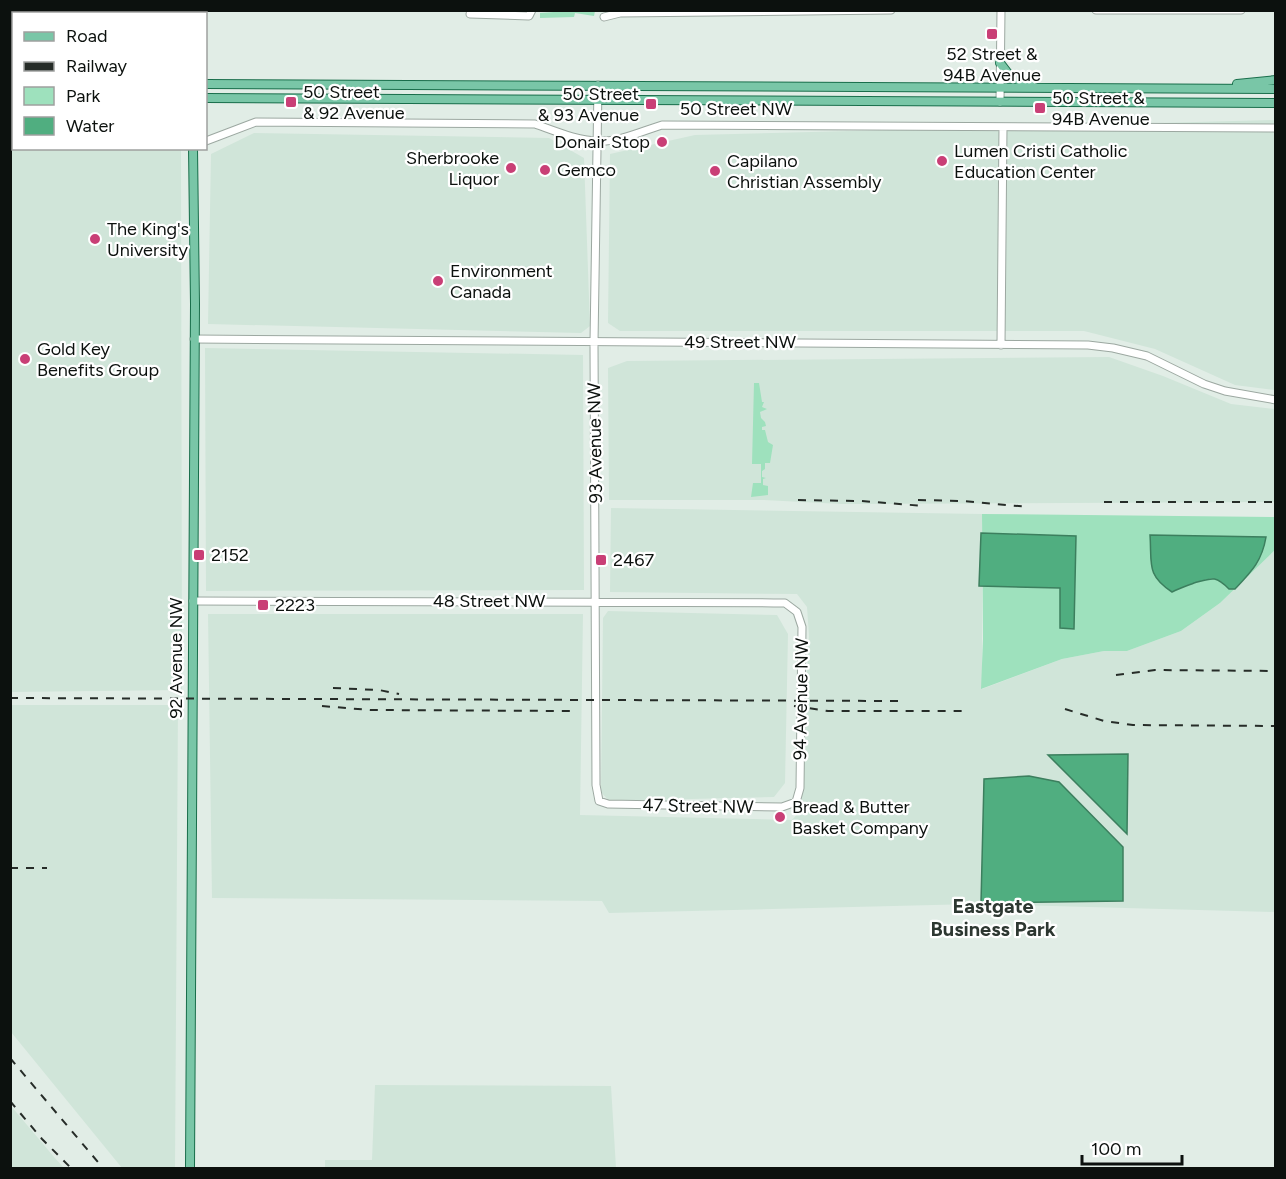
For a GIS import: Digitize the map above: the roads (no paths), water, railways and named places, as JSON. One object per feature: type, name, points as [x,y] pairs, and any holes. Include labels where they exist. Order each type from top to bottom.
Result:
[{"type":"main road","points":[[1000,63],[1010,76],[1038,88]]},
{"type":"main road","points":[[1189,88],[1275,80]]},
{"type":"main road","name":"50 Street NW","points":[[207,84],[1275,89]]},
{"type":"main road","name":"50 Street NW","points":[[207,98],[1275,103]]},
{"type":"main road","name":"92 Avenue NW","points":[[190,1168],[193,150]]},
{"type":"street","points":[[470,14],[529,16],[532,10]]},
{"type":"street","points":[[604,17],[620,13],[891,10]]},
{"type":"street","points":[[1000,10],[1000,102]]},
{"type":"street","points":[[1096,10],[1241,10]]},
{"type":"street","name":"93 Avenue NW","points":[[598,86],[594,343],[596,785],[599,801]]},
{"type":"street","name":"50 Street NW","points":[[207,141],[256,122],[535,124],[597,142],[612,140],[662,124],[1275,128]]},
{"type":"street","points":[[1001,345],[1003,127]]},
{"type":"street","name":"49 Street NW","points":[[194,339],[1088,345],[1113,348],[1157,360],[1214,388],[1275,400]]},
{"type":"street","name":"48 Street NW","points":[[193,602],[785,603]]},
{"type":"street","name":"94 Avenue NW","points":[[785,603],[797,612],[802,627],[800,788],[796,802]]},
{"type":"street","name":"47 Street NW","points":[[599,801],[609,804],[782,807],[796,802]]},
{"type":"water","points":[[981,533],[1076,536],[1074,629],[1060,628],[1060,588],[979,586]]},
{"type":"water","points":[[1150,535],[1266,537],[1262,553],[1255,565],[1235,589],[1229,589],[1220,581],[1209,579],[1172,592],[1154,574]]},
{"type":"water","points":[[1128,754],[1127,834],[1048,755]]},
{"type":"water","points":[[1029,776],[1059,782],[1123,847],[1123,901],[981,903],[984,779]]},
{"type":"railway","points":[[798,500],[861,501],[924,506]]},
{"type":"railway","points":[[918,500],[1029,507]]},
{"type":"railway","points":[[1104,502],[1276,502]]},
{"type":"railway","points":[[1116,675],[1155,670],[1276,671]]},
{"type":"railway","points":[[333,688],[379,690],[399,694]]},
{"type":"railway","points":[[10,698],[900,701]]},
{"type":"railway","points":[[322,706],[370,710],[570,711]]},
{"type":"railway","points":[[794,706],[828,711],[966,711]]},
{"type":"railway","points":[[1065,709],[1104,721],[1133,725],[1276,726]]},
{"type":"railway","points":[[10,868],[47,868]]},
{"type":"railway","points":[[10,1058],[103,1168]]},
{"type":"railway","points":[[10,1101],[42,1139],[71,1168]]},
{"type":"place","name":"52 Street & 94B Avenue","points":[[992,34]]},
{"type":"place","name":"50 Street & 92 Avenue","points":[[291,102]]},
{"type":"place","name":"50 Street & 93 Avenue","points":[[651,104]]},
{"type":"place","name":"50 Street & 94B Avenue","points":[[1040,108]]},
{"type":"place","name":"Donair Stop","points":[[662,142]]},
{"type":"place","name":"Lumen Cristi Catholic Education Center","points":[[942,161]]},
{"type":"place","name":"Sherbrooke Liquor","points":[[511,168]]},
{"type":"place","name":"Gemco","points":[[545,170]]},
{"type":"place","name":"Capilano Christian Assembly","points":[[715,171]]},
{"type":"place","name":"The King's University","points":[[95,239]]},
{"type":"place","name":"Environment Canada","points":[[438,281]]},
{"type":"place","name":"Gold Key Benefits Group","points":[[25,359]]},
{"type":"place","name":"2152","points":[[199,555]]},
{"type":"place","name":"2467","points":[[601,560]]},
{"type":"place","name":"2223","points":[[263,605]]},
{"type":"place","name":"Bread & Butter Basket Company","points":[[780,817]]},
{"type":"district","name":"Eastgate Business Park","points":[[993,918]]}]
